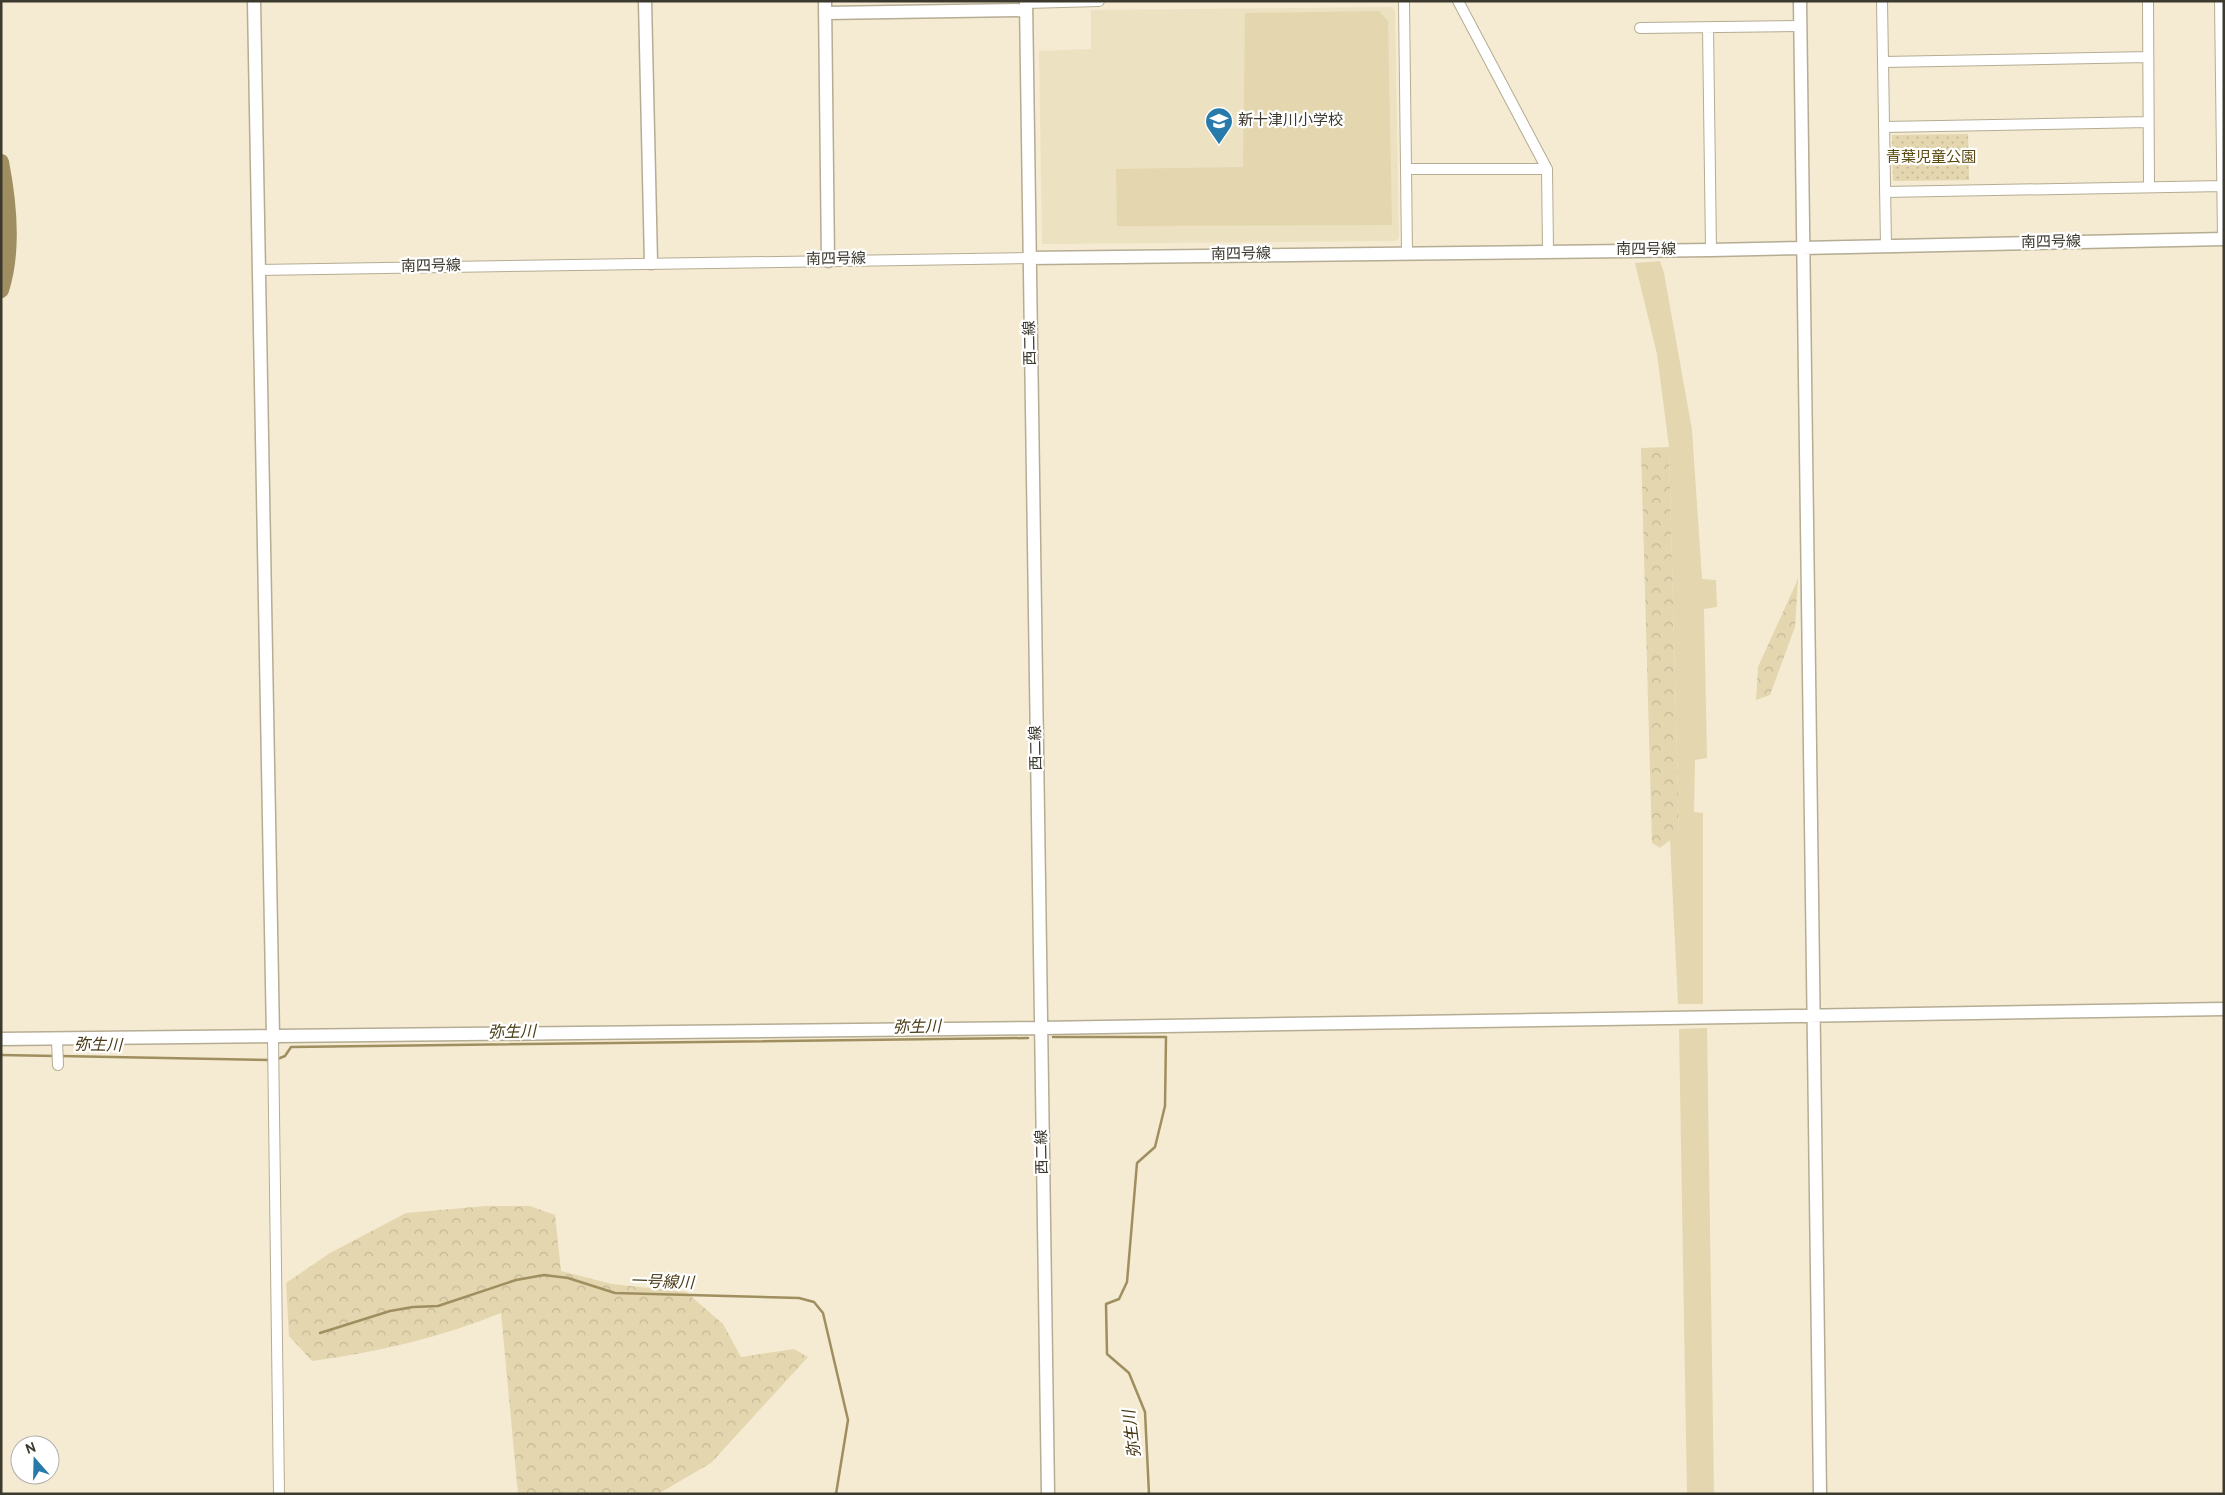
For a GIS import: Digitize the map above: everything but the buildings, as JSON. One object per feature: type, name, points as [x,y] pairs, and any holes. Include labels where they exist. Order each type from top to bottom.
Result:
[{"type":"street","points":[[254,1],[273,1037],[278,1494]]},
{"type":"street","points":[[645,1],[651,263]]},
{"type":"street","points":[[828,260],[825,7],[1026,5],[1099,1]]},
{"type":"street","points":[[1404,1],[1407,252]]},
{"type":"street","points":[[1458,1],[1547,168],[1548,250]]},
{"type":"street","points":[[1800,1],[1805,248],[1812,1016],[1820,1494]]},
{"type":"street","points":[[1882,1],[1886,246]]},
{"type":"street","points":[[2148,1],[2149,187]]},
{"type":"street","points":[[2220,1],[2224,186],[2223,239]]},
{"type":"street","name":"西二線","points":[[1026,5],[1048,1494]]},
{"type":"street","points":[[1640,28],[1800,26]]},
{"type":"street","points":[[1708,28],[1711,250]]},
{"type":"street","points":[[1883,62],[2147,57]]},
{"type":"street","points":[[1885,127],[2148,122]]},
{"type":"street","points":[[1407,169],[1547,168]]},
{"type":"street","points":[[1885,192],[2224,186]]},
{"type":"street","name":"南四号線","points":[[258,270],[1548,250],[1711,250],[2223,239]]},
{"type":"street","points":[[1,1039],[57,1045],[273,1037],[1041,1028],[2224,1010]]},
{"type":"street","points":[[57,1045],[58,1065]]},
{"type":"shaded area","name":"新十津川小学校","points":[[1392,7],[1395,11],[1399,238],[1396,241],[1042,244],[1039,51],[1091,49],[1091,10]]},
{"type":"green space","points":[[1379,11],[1388,21],[1392,225],[1117,226],[1116,169],[1243,167],[1245,13]]},
{"type":"green space","name":"青葉児童公園","points":[[1968,134],[1969,180],[1893,181],[1892,135]]},
{"type":"green space","points":[[1660,261],[1664,273],[1692,430],[1702,579],[1716,580],[1717,607],[1704,609],[1707,758],[1695,760],[1694,812],[1703,813],[1703,1004],[1678,1004],[1670,840],[1679,833],[1669,447],[1657,354],[1635,263]]},
{"type":"green space","points":[[1669,447],[1679,833],[1660,848],[1652,843],[1641,448]]},
{"type":"green space","points":[[1798,579],[1795,627],[1770,695],[1756,700],[1758,667]]},
{"type":"green space","points":[[1707,1028],[1714,1494],[1687,1494],[1679,1029]]},
{"type":"green space","points":[[486,1206],[530,1206],[555,1215],[561,1271],[612,1284],[686,1292],[723,1324],[741,1357],[794,1349],[808,1357],[711,1463],[658,1494],[518,1494],[501,1313],[432,1337],[360,1353],[312,1361],[289,1336],[286,1283],[330,1253],[406,1213]]},
{"type":"waterway","points":[[1,162],[9,226],[8,259],[1,290]]},
{"type":"waterway","name":"弥生川","points":[[1053,1037],[1166,1037],[1165,1106],[1155,1147],[1137,1163],[1127,1282],[1119,1299],[1106,1304],[1107,1354],[1129,1373],[1145,1412],[1149,1494]]},
{"type":"waterway","name":"弥生川","points":[[275,1060],[285,1056],[291,1047],[1028,1038]]},
{"type":"waterway","name":"弥生川","points":[[1,1055],[55,1056]]},
{"type":"waterway","name":"弥生川","points":[[60,1056],[270,1060]]},
{"type":"waterway","name":"一号線川","points":[[320,1333],[390,1311],[413,1307],[438,1306],[516,1280],[544,1275],[568,1278],[615,1293],[799,1298],[814,1302],[823,1313],[848,1420],[836,1494]]},
{"type":"place","name":"新十津川小学校","points":[[1219,145]]}]
